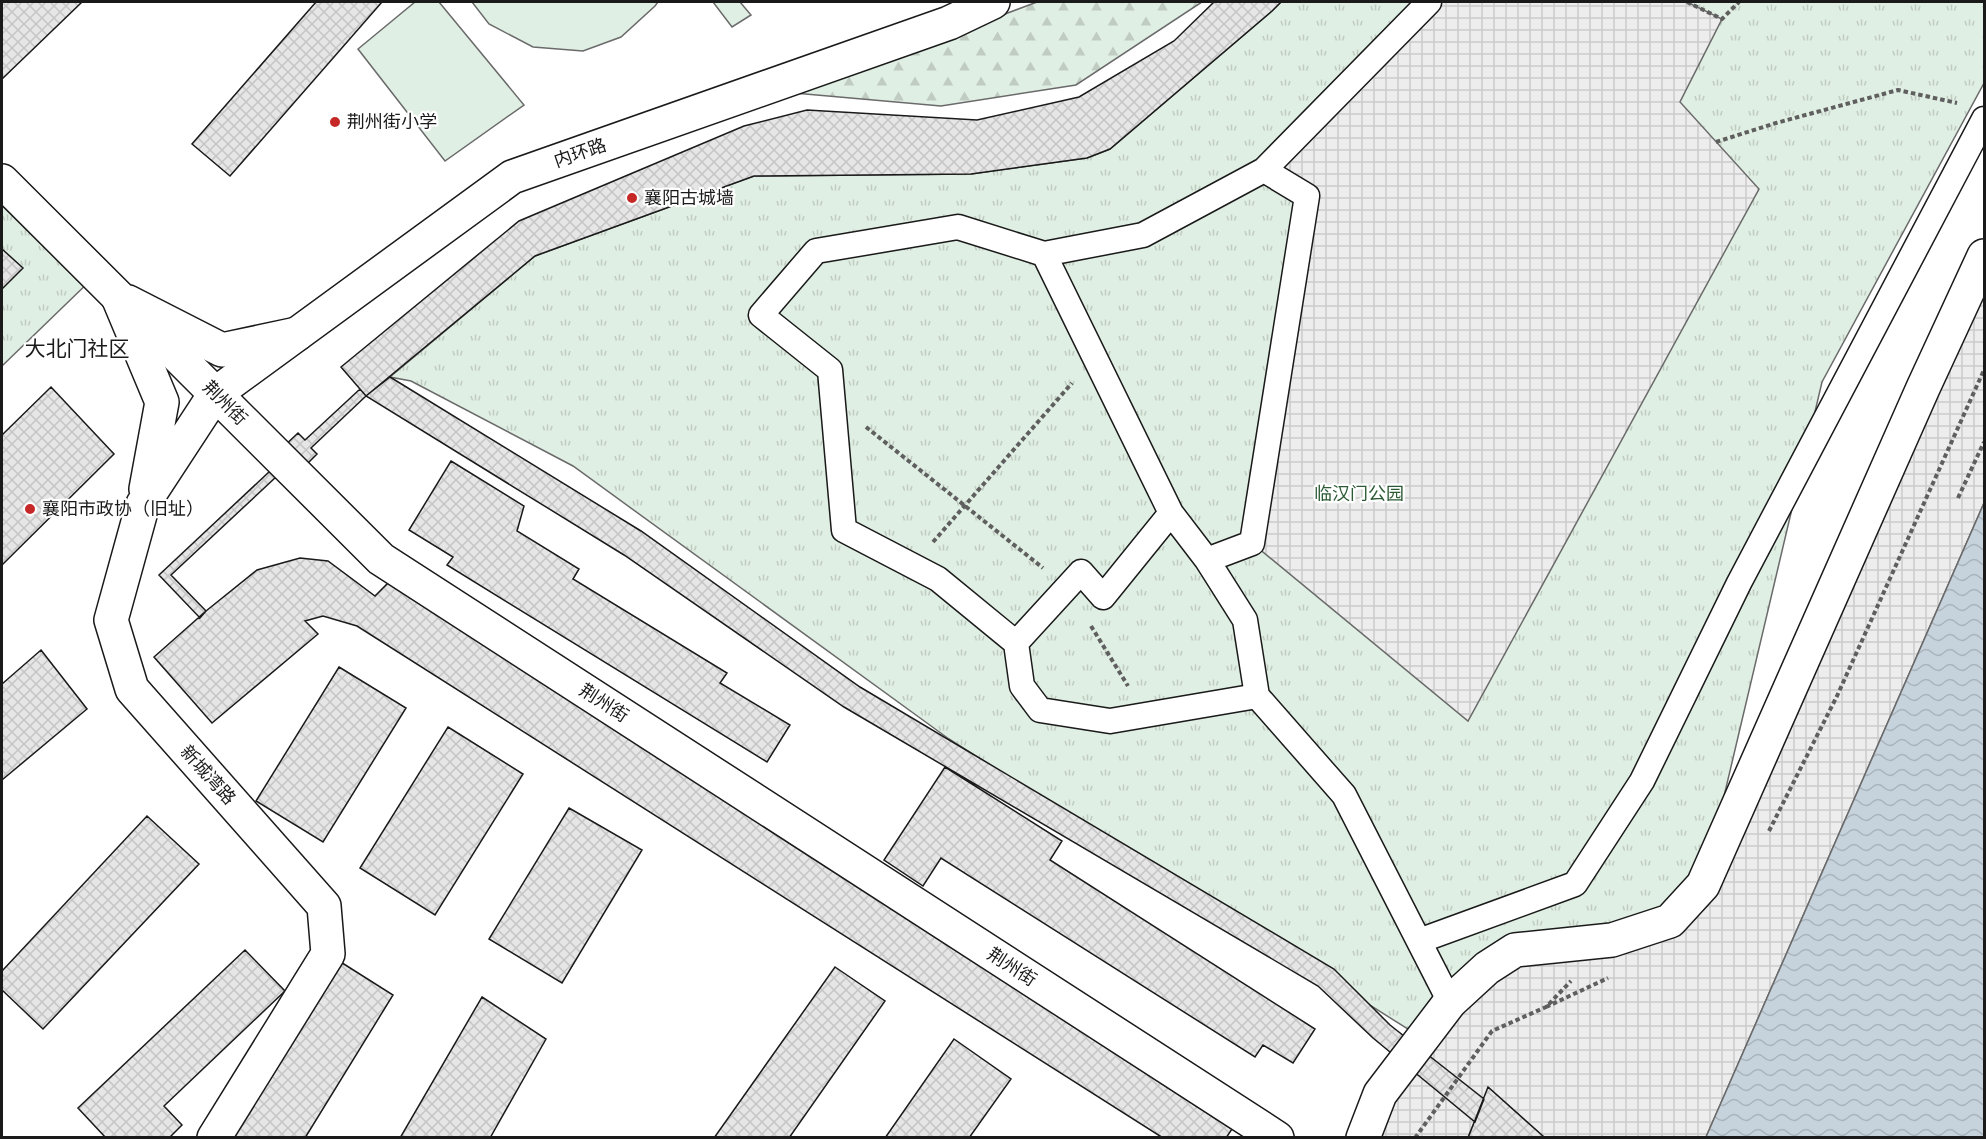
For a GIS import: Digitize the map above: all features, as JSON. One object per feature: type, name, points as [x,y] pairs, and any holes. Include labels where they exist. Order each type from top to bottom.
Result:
[{"type":"street","name":"内环路","points":[[215,394],[512,177],[949,22],[993,2]]},
{"type":"street","points":[[1257,696],[1110,721],[1040,710],[1022,686],[1016,643],[938,579],[844,530],[831,370],[761,315],[816,251],[958,227],[1044,254],[1143,235],[1264,170],[1429,2]]},
{"type":"street","points":[[1419,941],[1575,885],[1642,782],[1739,583],[1984,119]]},
{"type":"street","points":[[1207,560],[1252,543],[1307,196],[1264,170]]},
{"type":"street","name":"荆州街","points":[[2,181],[381,559],[1277,1137]]},
{"type":"street","points":[[1044,254],[1171,513],[1207,560],[1245,620],[1257,696],[1344,795],[1450,1002]]},
{"type":"street","points":[[1363,1137],[1380,1094],[1450,1002],[1487,968],[1515,950],[1612,940],[1670,921],[1703,885],[1923,388],[1984,256]]},
{"type":"street","points":[[118,297],[222,350],[297,334]]},
{"type":"street","points":[[118,297],[162,402],[143,504]]},
{"type":"street","name":"新城湾路","points":[[214,1137],[328,954],[324,906],[132,689],[111,620],[143,504],[215,394]]},
{"type":"street","points":[[1016,643],[1081,572],[1103,597],[1171,513]]},
{"type":"path","points":[[1687,2],[1722,19],[1739,2]]},
{"type":"path","points":[[1716,142],[1898,90],[1963,104]]},
{"type":"path","points":[[913,566],[1095,358]]},
{"type":"path","points":[[834,402],[1068,587],[1145,715]]},
{"type":"path","points":[[1958,498],[1984,442]]},
{"type":"path","points":[[1415,1137],[1492,1031],[1546,1007],[1612,940]]},
{"type":"green space","points":[[415,2],[439,2],[524,105],[445,161],[358,49]]},
{"type":"green space","points":[[472,2],[658,2],[621,37],[583,51],[533,47],[489,24]]},
{"type":"green space","points":[[713,2],[740,2],[751,15],[732,27]]},
{"type":"green space","points":[[1037,2],[1202,2],[1076,85],[941,106],[794,93]]},
{"type":"green space","name":"临汉门公园","points":[[1281,2],[1984,2],[1984,83],[1822,382],[1703,885],[1422,1038],[949,739],[573,466],[411,381],[390,377],[535,256],[754,176],[971,174],[1087,158],[1110,149]]},
{"type":"green space","points":[[2,181],[96,275],[2,366]]},
{"type":"shaded area","points":[[1429,2],[1687,2],[1722,19],[1680,102],[1759,189],[1468,721],[1252,543],[1307,196],[1264,170]]},
{"type":"shaded area","points":[[1984,266],[1984,503],[1706,1137],[1544,1137],[1489,1088],[1468,1137],[1363,1138],[1487,968],[1670,921]]},
{"type":"water","points":[[1984,503],[1984,1137],[1706,1137]]},
{"type":"building","points":[[2,2],[82,2],[2,79]]},
{"type":"building","points":[[316,2],[382,2],[230,176],[192,144]]},
{"type":"building","name":"襄阳古城墙","points":[[1214,2],[1281,2],[1110,149],[1087,158],[971,174],[754,176],[535,256],[366,396],[341,367],[519,221],[744,126],[807,110],[977,120],[1079,97],[1174,41]]},
{"type":"building","points":[[2,249],[23,268],[2,289]]},
{"type":"building","points":[[390,377],[641,531],[860,687],[1334,969],[1390,1025],[1484,1099],[1475,1122],[1373,1038],[1318,986],[844,707],[624,555],[366,396]]},
{"type":"building","name":"襄阳市政协（旧址）","points":[[51,387],[114,454],[2,565],[2,435]]},
{"type":"building","points":[[360,389],[366,396],[311,448],[317,454],[285,486],[276,477],[171,575],[206,611],[200,618],[159,575],[270,471],[264,465],[298,433],[305,440]]},
{"type":"building","points":[[451,461],[524,506],[517,531],[579,569],[573,579],[727,673],[720,683],[790,725],[767,762],[447,565],[453,557],[409,530]]},
{"type":"building","points":[[300,558],[328,561],[375,596],[389,582],[1232,1129],[1226,1138],[1163,1138],[357,626],[323,616],[305,621],[318,634],[212,723],[154,657],[257,570]]},
{"type":"building","points":[[41,650],[87,709],[2,780],[2,684]]},
{"type":"building","points":[[339,667],[406,708],[323,842],[256,801]]},
{"type":"building","points":[[448,727],[523,774],[435,915],[360,868]]},
{"type":"building","points":[[945,767],[1062,841],[1050,860],[1315,1029],[1293,1063],[1263,1045],[1255,1057],[941,858],[923,886],[884,860]]},
{"type":"building","points":[[569,808],[642,850],[562,983],[489,939]]},
{"type":"building","points":[[147,816],[199,864],[43,1029],[2,990],[2,971]]},
{"type":"building","points":[[245,950],[285,991],[164,1106],[182,1125],[169,1138],[106,1138],[78,1108]]},
{"type":"building","points":[[328,954],[393,995],[305,1138],[214,1138]]},
{"type":"building","points":[[835,967],[885,1001],[789,1138],[714,1138]]},
{"type":"building","points":[[482,997],[546,1039],[490,1138],[400,1138]]},
{"type":"building","points":[[954,1039],[1011,1079],[969,1138],[885,1138]]},
{"type":"building","points":[[1488,1087],[1544,1137],[1544,1138],[1468,1138]]},
{"type":"place","name":"荆州街小学","points":[[335,122]]},
{"type":"place","name":"襄阳古城墙","points":[[632,198]]},
{"type":"place","name":"襄阳市政协（旧址）","points":[[30,509]]},
{"type":"district","name":"大北门社区","points":[[77,349]]}]
